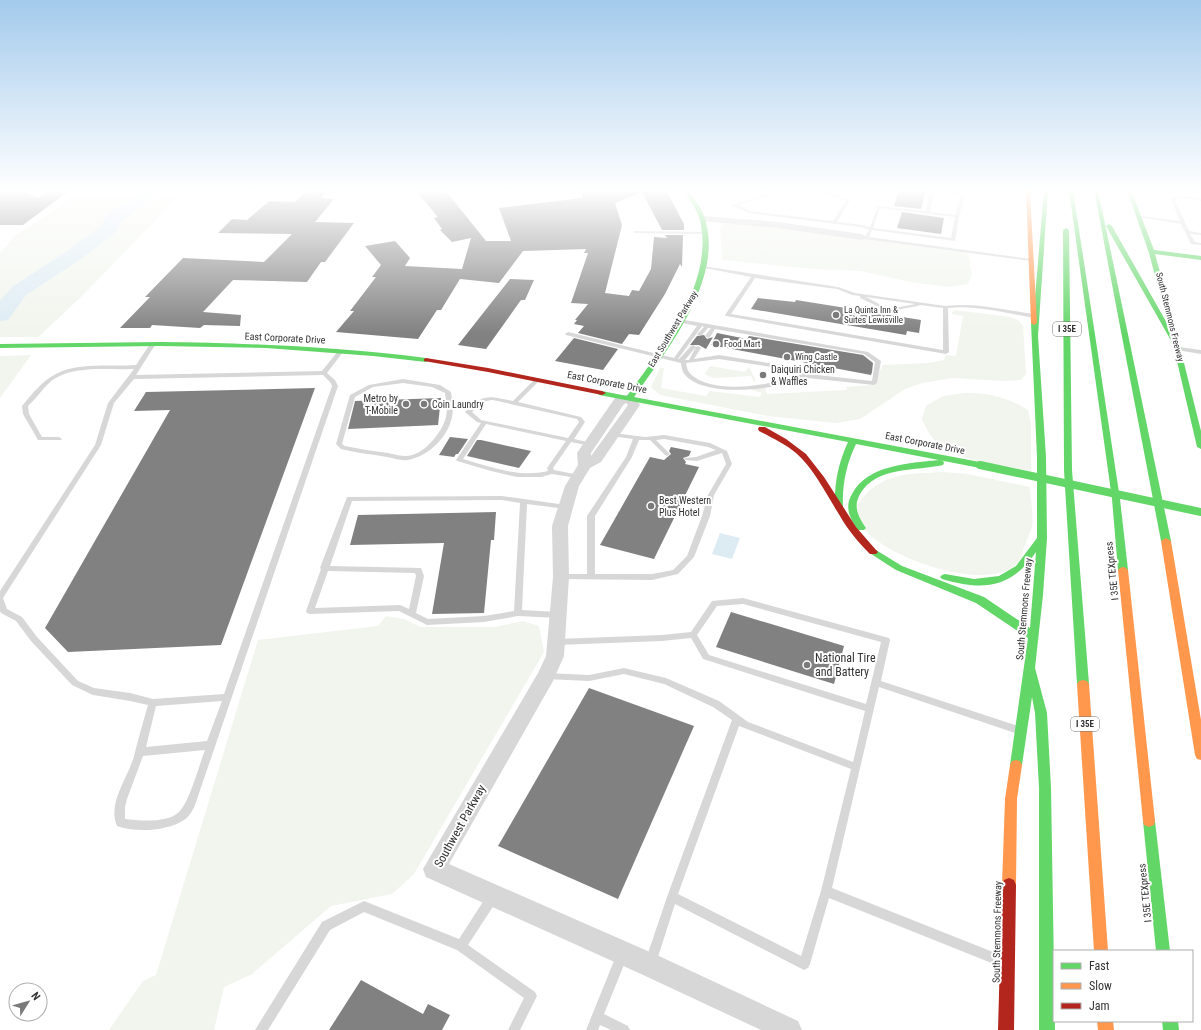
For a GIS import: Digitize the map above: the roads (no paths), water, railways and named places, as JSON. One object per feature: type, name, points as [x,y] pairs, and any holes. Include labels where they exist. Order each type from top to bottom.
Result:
[{"type":"main road","name":"East Southwest Parkway","points":[[629,398],[658,355],[694,296],[705,268],[706,238]]},
{"type":"main road","name":"South Stemmons Freeway","points":[[1006,1030],[1011,799],[1030,668],[1042,538],[1040,415],[1034,335],[1030,238]]},
{"type":"main road","points":[[1034,335],[1042,238]]},
{"type":"main road","name":"I 35E","points":[[1065,238],[1068,470],[1101,950]]},
{"type":"main road","name":"I 35E TEXpress","points":[[1078,238],[1116,500],[1162,950]]},
{"type":"main road","points":[[1105,238],[1161,514],[1201,755]]},
{"type":"main road","points":[[1116,238],[1179,348]]},
{"type":"main road","name":"South Stemmons Freeway","points":[[1148,238],[1179,348],[1190,404],[1201,447]]},
{"type":"main road","points":[[1153,252],[1201,258]]},
{"type":"main road","name":"East Corporate Drive","points":[[0,346],[55,345],[263,347],[340,352],[424,360],[537,380],[749,422],[980,465],[1201,512]]},
{"type":"main road","points":[[1190,404],[1201,414]]},
{"type":"main road","points":[[749,422],[800,452],[855,533],[875,553],[913,574],[980,600],[1033,636]]},
{"type":"main road","points":[[839,508],[837,488],[838,475],[853,441]]},
{"type":"main road","points":[[958,461],[894,470],[870,478],[862,485],[853,497],[852,509],[856,523],[867,536],[898,558],[921,569],[951,579],[969,582],[984,582],[1006,577],[1023,564],[1042,538]]},
{"type":"main road","points":[[1030,668],[1041,713],[1045,788],[1047,1030]]},
{"type":"street","points":[[581,470],[596,459],[634,405],[629,398]]},
{"type":"street","name":"Southwest Parkway","points":[[629,398],[619,401],[584,453],[581,470],[560,526],[561,577],[555,656],[546,676],[434,869],[622,952],[789,1030]]},
{"type":"lane","points":[[864,238],[1031,260]]},
{"type":"lane","points":[[939,238],[953,240],[952,250]]},
{"type":"lane","points":[[1190,238],[1193,243],[1201,244]]},
{"type":"lane","points":[[705,268],[838,288],[879,306]]},
{"type":"lane","points":[[754,276],[728,315],[946,352],[945,307]]},
{"type":"lane","points":[[854,294],[945,307],[955,305],[972,306],[1034,316]]},
{"type":"lane","points":[[896,309],[926,304]]},
{"type":"lane","points":[[568,334],[682,362],[719,357],[787,368],[797,375],[874,383],[878,361],[866,353],[679,321]]},
{"type":"lane","points":[[674,360],[700,325]]},
{"type":"lane","points":[[700,334],[707,326]]},
{"type":"lane","points":[[708,336],[714,327]]},
{"type":"lane","points":[[152,346],[139,368],[111,403],[98,444],[0,598],[4,611],[19,619],[34,639],[75,683],[93,691],[130,697],[153,703],[228,697]]},
{"type":"lane","points":[[682,362],[696,348],[691,360]]},
{"type":"lane","points":[[1179,348],[1201,352]]},
{"type":"lane","points":[[324,373],[340,352]]},
{"type":"lane","points":[[682,362],[687,373],[703,384],[723,389],[776,384],[790,381],[797,375]]},
{"type":"lane","points":[[59,439],[40,439],[26,414],[25,406],[51,378],[61,373],[73,370],[139,368]]},
{"type":"lane","points":[[132,377],[324,373],[334,381],[335,386],[190,805],[180,817],[158,824],[137,826],[121,822],[119,813],[123,792],[136,764],[153,703]]},
{"type":"lane","points":[[514,404],[537,380]]},
{"type":"lane","points":[[403,381],[412,384],[443,387],[448,392],[449,419],[443,433],[416,457],[406,458],[343,448],[339,444],[352,396],[371,386],[403,381]]},
{"type":"lane","points":[[552,472],[550,468],[570,440],[582,422],[579,418],[488,398],[480,400],[468,412],[484,423],[570,440],[590,444]]},
{"type":"lane","points":[[484,423],[459,460],[523,476],[581,470]]},
{"type":"lane","points":[[561,577],[652,577],[675,572],[690,557],[706,516],[711,495],[729,464],[725,452],[703,444],[664,437],[637,438],[613,435]]},
{"type":"lane","points":[[591,577],[592,516],[629,457],[637,438]]},
{"type":"lane","points":[[651,438],[667,454]]},
{"type":"lane","points":[[687,459],[697,459],[721,451]]},
{"type":"lane","points":[[558,615],[518,613],[484,619],[427,622],[400,608],[310,611],[349,499],[502,498],[566,507]]},
{"type":"lane","points":[[518,613],[524,501]]},
{"type":"lane","points":[[324,568],[418,570],[420,576],[412,614]]},
{"type":"lane","points":[[555,642],[662,638],[693,635],[715,603],[743,602],[886,640],[826,891],[804,964],[672,897]]},
{"type":"lane","points":[[693,635],[706,657],[870,709]]},
{"type":"lane","points":[[546,676],[589,678],[624,671],[666,681],[716,704],[745,725],[856,767]]},
{"type":"lane","points":[[876,683],[1020,731]]},
{"type":"lane","points":[[650,965],[672,897],[737,719]]},
{"type":"lane","points":[[139,752],[211,745]]},
{"type":"lane","points":[[826,891],[1007,963]]},
{"type":"lane","points":[[461,946],[493,896]]},
{"type":"lane","points":[[261,1030],[326,926],[364,906],[461,946],[531,996],[514,1030]]},
{"type":"lane","points":[[592,1030],[622,952]]},
{"type":"lane","points":[[597,1016],[624,1030]]},
{"type":"waterway","points":[[0,315],[19,291],[97,238]]},
{"type":"place","name":"La Quinta Inn & Suites Lewisville","points":[[836,315]]},
{"type":"place","name":"Food Mart","points":[[716,344]]},
{"type":"place","name":"Wing Castle","points":[[787,357]]},
{"type":"place","name":"Daiquiri Chicken & Waffles","points":[[763,375]]},
{"type":"place","name":"Metro by T-Mobile","points":[[406,404]]},
{"type":"place","name":"Coin Laundry","points":[[424,404]]},
{"type":"place","name":"Best Western Plus Hotel","points":[[651,506]]},
{"type":"place","name":"National Tire and Battery","points":[[807,665]]}]
